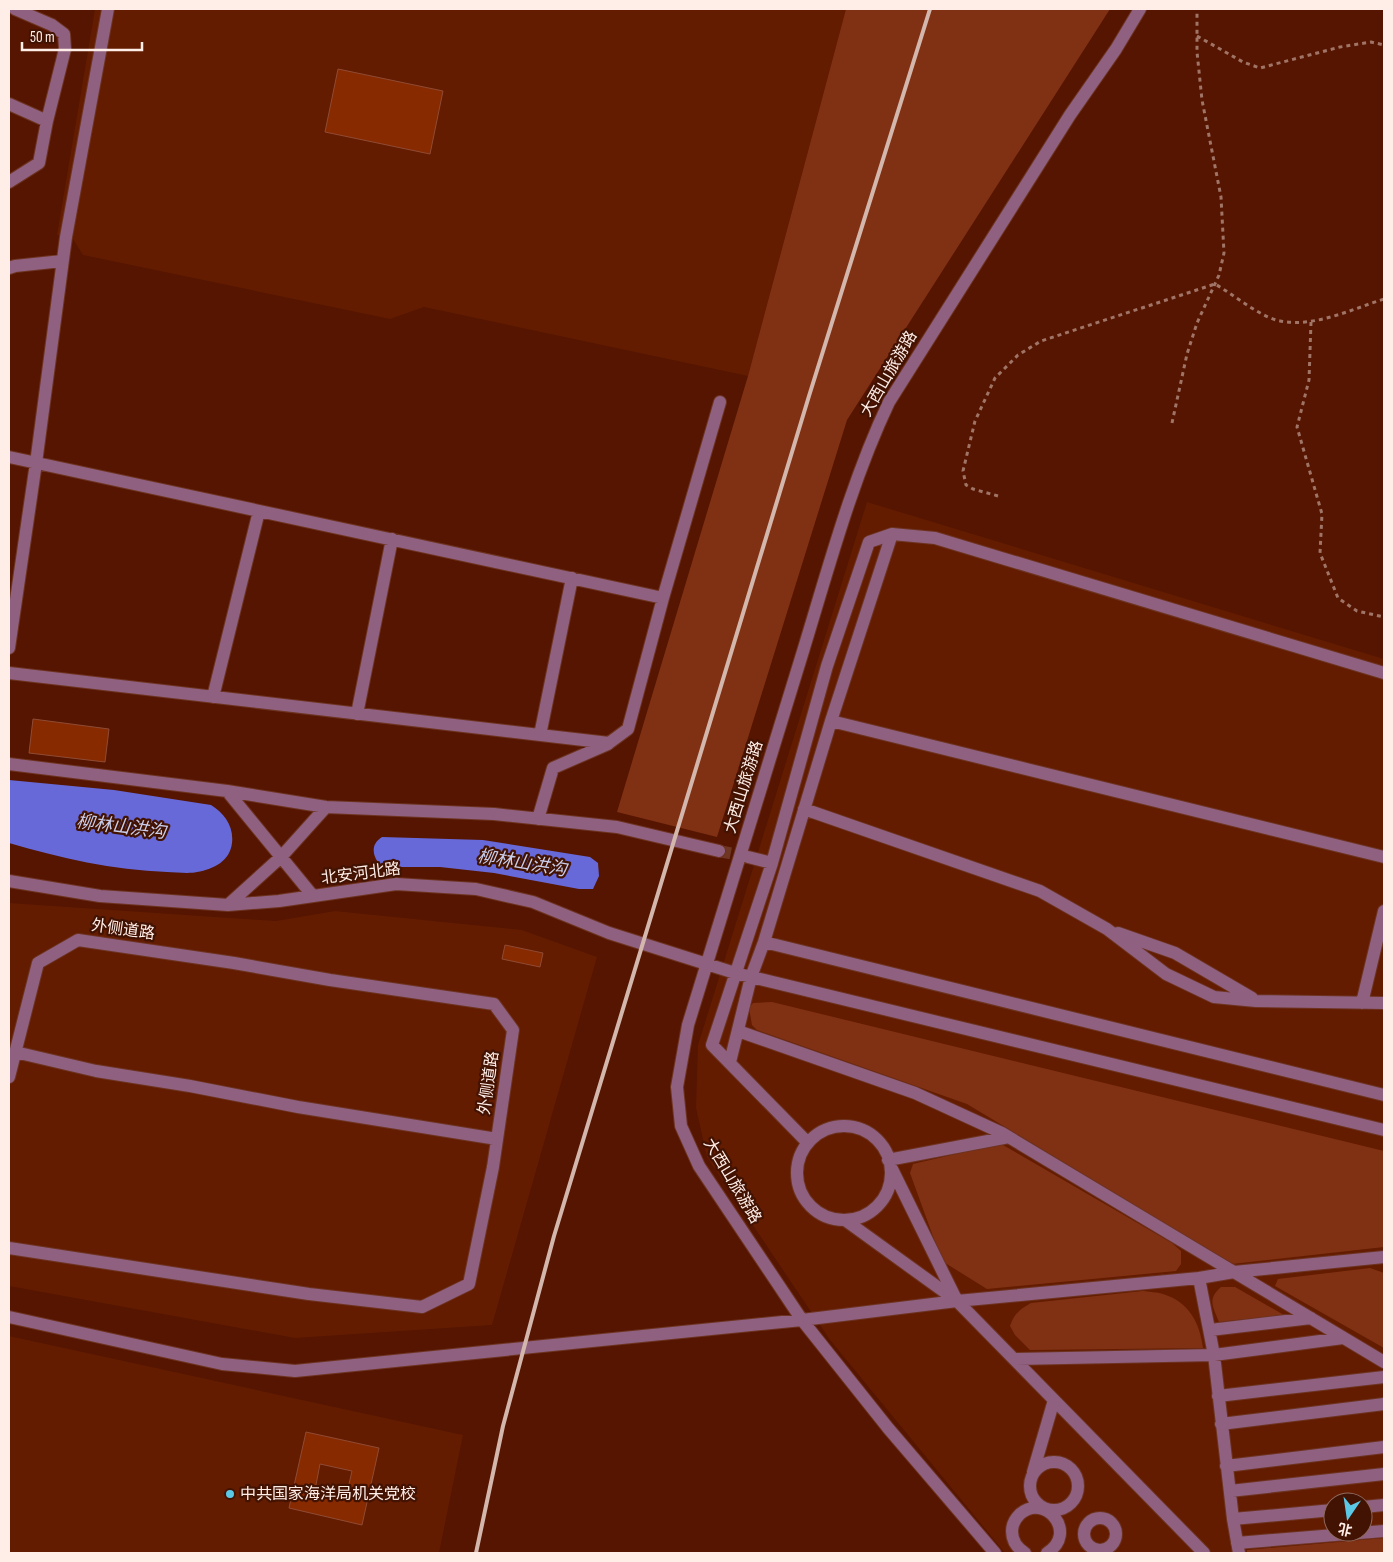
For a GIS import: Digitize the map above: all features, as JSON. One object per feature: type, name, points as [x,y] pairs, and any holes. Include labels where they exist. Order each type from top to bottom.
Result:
[{"type":"street","points":[[9,182],[39,163],[47,121],[65,49],[64,34],[52,25],[15,9]]},
{"type":"street","points":[[9,648],[36,463],[62,261],[108,9]]},
{"type":"street","name":"大西山旅游路","points":[[994,1553],[888,1428],[802,1320],[699,1166],[681,1126],[677,1087],[688,1025],[854,488],[872,438],[899,385],[1070,115],[1116,49],[1140,9]]},
{"type":"street","points":[[9,104],[47,121]]},
{"type":"street","points":[[9,268],[62,261]]},
{"type":"street","points":[[538,819],[553,768],[609,743],[628,729],[663,598],[720,402]]},
{"type":"street","points":[[9,457],[663,598]]},
{"type":"street","points":[[214,697],[259,511]]},
{"type":"street","points":[[730,1062],[751,977],[764,942],[831,721],[892,534]]},
{"type":"street","points":[[808,1143],[712,1045],[772,863],[827,666],[869,542],[892,534],[935,538],[1384,672]]},
{"type":"street","points":[[357,714],[392,540]]},
{"type":"street","points":[[540,735],[572,578]]},
{"type":"street","points":[[9,673],[609,743]]},
{"type":"street","points":[[831,721],[1384,857]]},
{"type":"street","points":[[9,764],[227,792],[326,807],[494,814],[617,827],[719,851]]},
{"type":"street","points":[[227,792],[313,896]]},
{"type":"street","points":[[228,905],[281,858],[326,807]]},
{"type":"street","points":[[804,808],[1040,892],[1107,929],[1166,974],[1214,997],[1256,1000],[1384,1003]]},
{"type":"street","points":[[748,857],[772,863]]},
{"type":"street","name":"北安河北路","points":[[9,881],[100,896],[228,905],[280,901],[396,884],[476,889],[533,902],[609,933],[735,973],[1384,1130]]},
{"type":"street","points":[[1362,1003],[1384,911]]},
{"type":"street","points":[[1107,929],[1175,953],[1256,1000]]},
{"type":"street","name":"外侧道路","points":[[9,1077],[38,963],[78,940],[494,1004],[513,1030],[497,1139],[469,1284],[422,1307],[309,1294],[9,1248]]},
{"type":"street","points":[[764,942],[1384,1096]]},
{"type":"street","points":[[738,1031],[914,1093],[1009,1137],[1384,1362]]},
{"type":"street","points":[[15,1052],[96,1071],[497,1139]]},
{"type":"street","points":[[889,1163],[890,1182],[885,1197],[874,1209],[861,1217],[845,1220],[829,1218],[816,1211],[805,1200],[798,1186],[797,1171],[800,1156],[808,1143],[820,1133],[834,1128],[849,1127],[864,1131],[877,1140],[886,1152],[889,1163],[957,1301]]},
{"type":"street","points":[[889,1163],[1009,1137]]},
{"type":"street","points":[[845,1220],[957,1301],[1204,1553]]},
{"type":"street","points":[[9,1317],[222,1364],[295,1371],[802,1320],[957,1301],[1199,1278],[1234,1272],[1384,1257]]},
{"type":"street","points":[[1199,1278],[1214,1355],[1226,1466],[1238,1548],[1384,1532]]},
{"type":"street","points":[[1210,1330],[1310,1318]]},
{"type":"street","points":[[1014,1359],[1214,1355],[1344,1338]]},
{"type":"street","points":[[1218,1396],[1384,1377]]},
{"type":"street","points":[[1047,1553],[1054,1548],[1060,1534],[1056,1519],[1033,1499],[1030,1484],[1054,1400]]},
{"type":"street","points":[[1221,1424],[1384,1404]]},
{"type":"street","points":[[1226,1466],[1384,1447]]},
{"type":"street","points":[[1015,1553],[1013,1526],[1020,1515],[1031,1508],[1044,1510],[1061,1509],[1068,1506],[1074,1500],[1079,1484],[1077,1476],[1072,1470],[1066,1464],[1058,1462],[1042,1464],[1031,1476]]},
{"type":"street","points":[[1230,1491],[1384,1474]]},
{"type":"street","points":[[1233,1519],[1323,1511]]},
{"type":"street","points":[[1013,1540],[1016,1546],[1025,1553]]},
{"type":"path","points":[[1172,423],[1187,354],[1197,323],[1215,284],[1224,253],[1222,197],[1202,100],[1197,52],[1196,9]]},
{"type":"path","points":[[1197,36],[1243,62],[1260,68],[1340,47],[1371,42],[1384,45]]},
{"type":"path","points":[[998,496],[973,489],[966,485],[963,472],[975,421],[994,378],[1018,355],[1042,341],[1215,284],[1267,316],[1284,322],[1311,322],[1384,299]]},
{"type":"path","points":[[1311,322],[1310,380],[1297,427],[1322,514],[1320,553],[1338,598],[1357,611],[1384,617]]},
{"type":"shaded area","points":[[95,9],[846,9],[748,376],[424,307],[390,319],[83,255],[73,239],[57,235]]},
{"type":"shaded area","points":[[846,9],[1110,9],[847,420],[717,837],[617,812],[748,376]]},
{"type":"shaded area","points":[[867,502],[1384,659],[1384,1553],[1005,1553],[830,1340],[707,1157],[696,1108],[698,1045]]},
{"type":"shaded area","points":[[9,903],[276,921],[335,911],[522,930],[597,957],[492,1325],[295,1338],[9,1286]]},
{"type":"shaded area","points":[[772,1002],[1384,1151],[1384,1247],[1232,1264],[967,1104],[757,1030],[752,1025],[749,1008],[753,1003]]},
{"type":"shaded area","points":[[994,1145],[1003,1145],[1172,1243],[1181,1251],[1181,1264],[1176,1271],[987,1289],[942,1261],[910,1173],[913,1164]]},
{"type":"shaded area","points":[[1370,1268],[1384,1273],[1384,1348],[1275,1286],[1278,1279]]},
{"type":"shaded area","points":[[1221,1287],[1235,1287],[1284,1315],[1219,1322],[1212,1303],[1214,1295]]},
{"type":"shaded area","points":[[1143,1291],[1163,1294],[1180,1302],[1196,1322],[1203,1348],[1030,1350],[1015,1335],[1010,1326],[1018,1312],[1031,1303]]},
{"type":"shaded area","name":"中共国家海洋局机关党校","points":[[9,1336],[463,1435],[439,1553],[9,1553]]},
{"type":"shaded area","points":[[1384,1538],[1384,1553],[1247,1553],[1247,1550],[1338,1542],[1373,1542],[1373,1539]]},
{"type":"water","name":"柳林山洪沟","points":[[9,780],[114,790],[211,805],[224,816],[230,826],[232,837],[231,849],[225,859],[215,866],[203,871],[186,873],[107,866],[48,854],[9,843]]},
{"type":"water","name":"柳林山洪沟","points":[[382,837],[483,840],[590,857],[598,863],[599,876],[593,889],[579,889],[494,873],[440,867],[382,867],[376,860],[374,848],[375,844]]},
{"type":"building","points":[[338,69],[443,91],[430,154],[325,132]]},
{"type":"building","points":[[33,719],[109,729],[105,762],[29,753]]},
{"type":"building","points":[[505,945],[543,953],[540,967],[502,959]]},
{"type":"building","points":[[306,1432],[379,1448],[362,1525],[289,1508]],"holes":[[[320,1464],[352,1471],[346,1497],[315,1490]]]},
{"type":"tunnel","points":[[719,851],[748,857]]},
{"type":"railway","points":[[476,1553],[503,1426],[554,1236],[809,396],[930,9]]},
{"type":"place","name":"中共国家海洋局机关党校","points":[[230,1494]]}]
